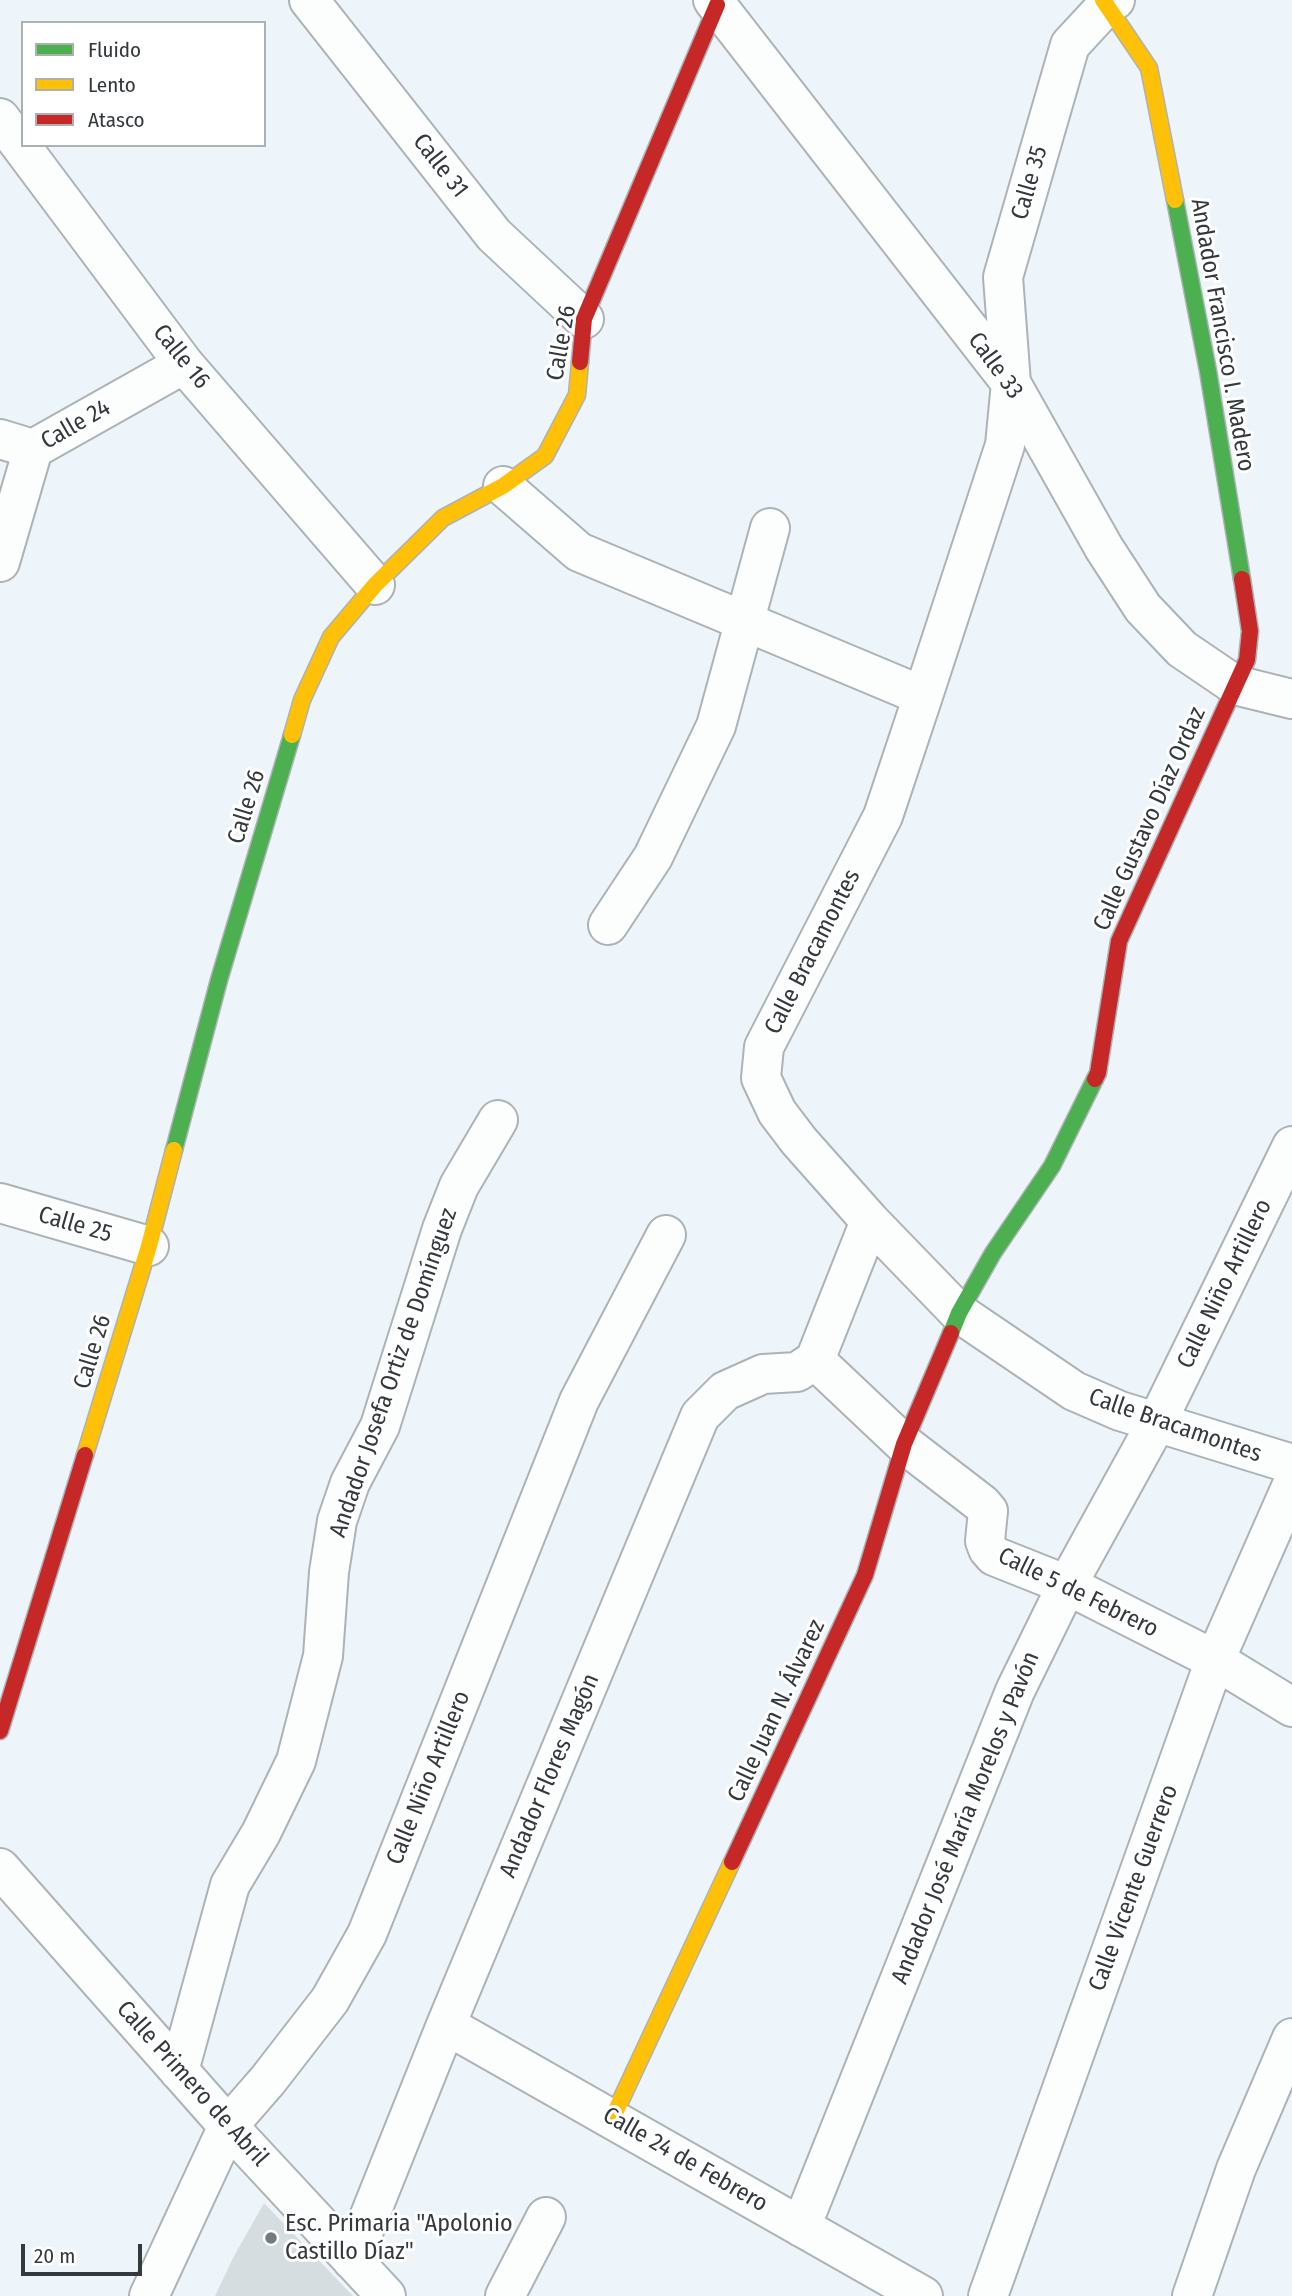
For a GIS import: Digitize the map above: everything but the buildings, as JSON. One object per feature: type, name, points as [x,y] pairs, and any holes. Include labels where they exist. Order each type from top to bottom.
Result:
[{"type":"street","name":"Calle 31","points":[[309,0],[494,235],[584,319]]},
{"type":"street","name":"Calle 26","points":[[0,1731],[149,1247],[219,980],[302,700],[331,638],[375,584],[443,518],[503,486],[545,456],[577,395],[584,319],[715,2]]},
{"type":"street","name":"Calle 33","points":[[715,2],[1010,383],[1104,548],[1143,608],[1182,649],[1235,685],[1292,699]]},
{"type":"street","name":"Calle 35","points":[[1010,383],[1003,278],[1070,45],[1108,2]]},
{"type":"street","name":"Andador Francisco I. Madero","points":[[1108,2],[1149,68],[1208,371],[1250,631],[1247,660],[1235,685]]},
{"type":"street","name":"Calle 16","points":[[0,118],[21,146]]},
{"type":"street","name":"Calle 16","points":[[22,147],[184,363],[375,584]]},
{"type":"street","name":"Calle 24","points":[[0,562],[17,444],[184,363]]},
{"type":"street","name":"Calle Bracamontes","points":[[1010,383],[1005,446],[883,816],[764,1047],[761,1078],[777,1112],[870,1220],[959,1313],[1074,1391],[1120,1411],[1292,1464]]},
{"type":"street","points":[[503,486],[579,552],[923,696]]},
{"type":"street","points":[[608,925],[653,857],[716,726],[770,528]]},
{"type":"street","name":"Calle Gustavo Díaz Ordaz","points":[[959,1313],[993,1253],[1052,1166],[1098,1073],[1119,941],[1235,685]]},
{"type":"street","name":"Andador Josefa Ortiz de Domínguez","points":[[179,2071],[230,1885],[261,1833],[296,1761],[323,1657],[329,1572],[337,1521],[350,1483],[380,1426],[442,1229],[459,1186],[498,1120]]},
{"type":"street","name":"Calle Niño Artillero","points":[[1157,1422],[1292,1146]]},
{"type":"street","name":"Calle 25","points":[[0,1203],[149,1247]]},
{"type":"street","points":[[816,1360],[870,1220]]},
{"type":"street","name":"Calle Niño Artillero","points":[[149,2296],[228,2126],[268,2080],[330,2000],[367,1934],[579,1401],[666,1235]]},
{"type":"street","name":"Calle Juan N. Álvarez","points":[[612,2119],[865,1575],[904,1444],[959,1313]]},
{"type":"street","name":"Calle 5 de Febrero","points":[[816,1360],[904,1444],[988,1511],[985,1541],[994,1556],[1067,1585],[1216,1660],[1292,1707]]},
{"type":"street","name":"Andador Flores Magón","points":[[352,2260],[446,2025],[699,1416],[725,1391],[763,1374],[797,1372],[816,1360]]},
{"type":"street","name":"Andador José María Morelos y Pavón","points":[[802,2227],[1015,1691],[1067,1585],[1157,1422]]},
{"type":"street","name":"Calle Vicente Guerrero","points":[[988,2296],[1216,1660],[1292,1485]]},
{"type":"street","name":"Calle Primero de Abril","points":[[0,1868],[228,2126],[386,2296]]},
{"type":"street","name":"Calle 24 de Febrero","points":[[446,2025],[923,2296]]},
{"type":"street","points":[[1192,2296],[1236,2169],[1292,2038]]},
{"type":"street","points":[[505,2296],[547,2217]]},
{"type":"traffic: fast","points":[[1175,200],[1208,371],[1242,579]]},
{"type":"traffic: fast","points":[[174,1150],[219,980],[292,735]]},
{"type":"traffic: fast","points":[[951,1333],[959,1313],[993,1253],[1052,1166],[1095,1079]]},
{"type":"traffic: slow","points":[[1103,0],[1149,68],[1175,200]]},
{"type":"traffic: slow","points":[[292,735],[302,700],[331,637],[375,585],[443,518],[503,486],[545,456],[577,395],[580,362]]},
{"type":"traffic: slow","points":[[85,1455],[149,1246],[174,1150]]},
{"type":"traffic: slow","points":[[612,2119],[732,1862]]},
{"type":"traffic: jam","points":[[580,362],[584,319],[717,5]]},
{"type":"traffic: jam","points":[[1095,1079],[1119,941],[1247,660],[1250,631],[1242,579]]},
{"type":"traffic: jam","points":[[732,1862],[865,1575],[904,1444],[951,1333]]},
{"type":"traffic: jam","points":[[0,1731],[85,1455]]},
{"type":"place","name":"Esc. Primaria \"Apolonio Castillo Díaz\"","points":[[271,2238]]}]
